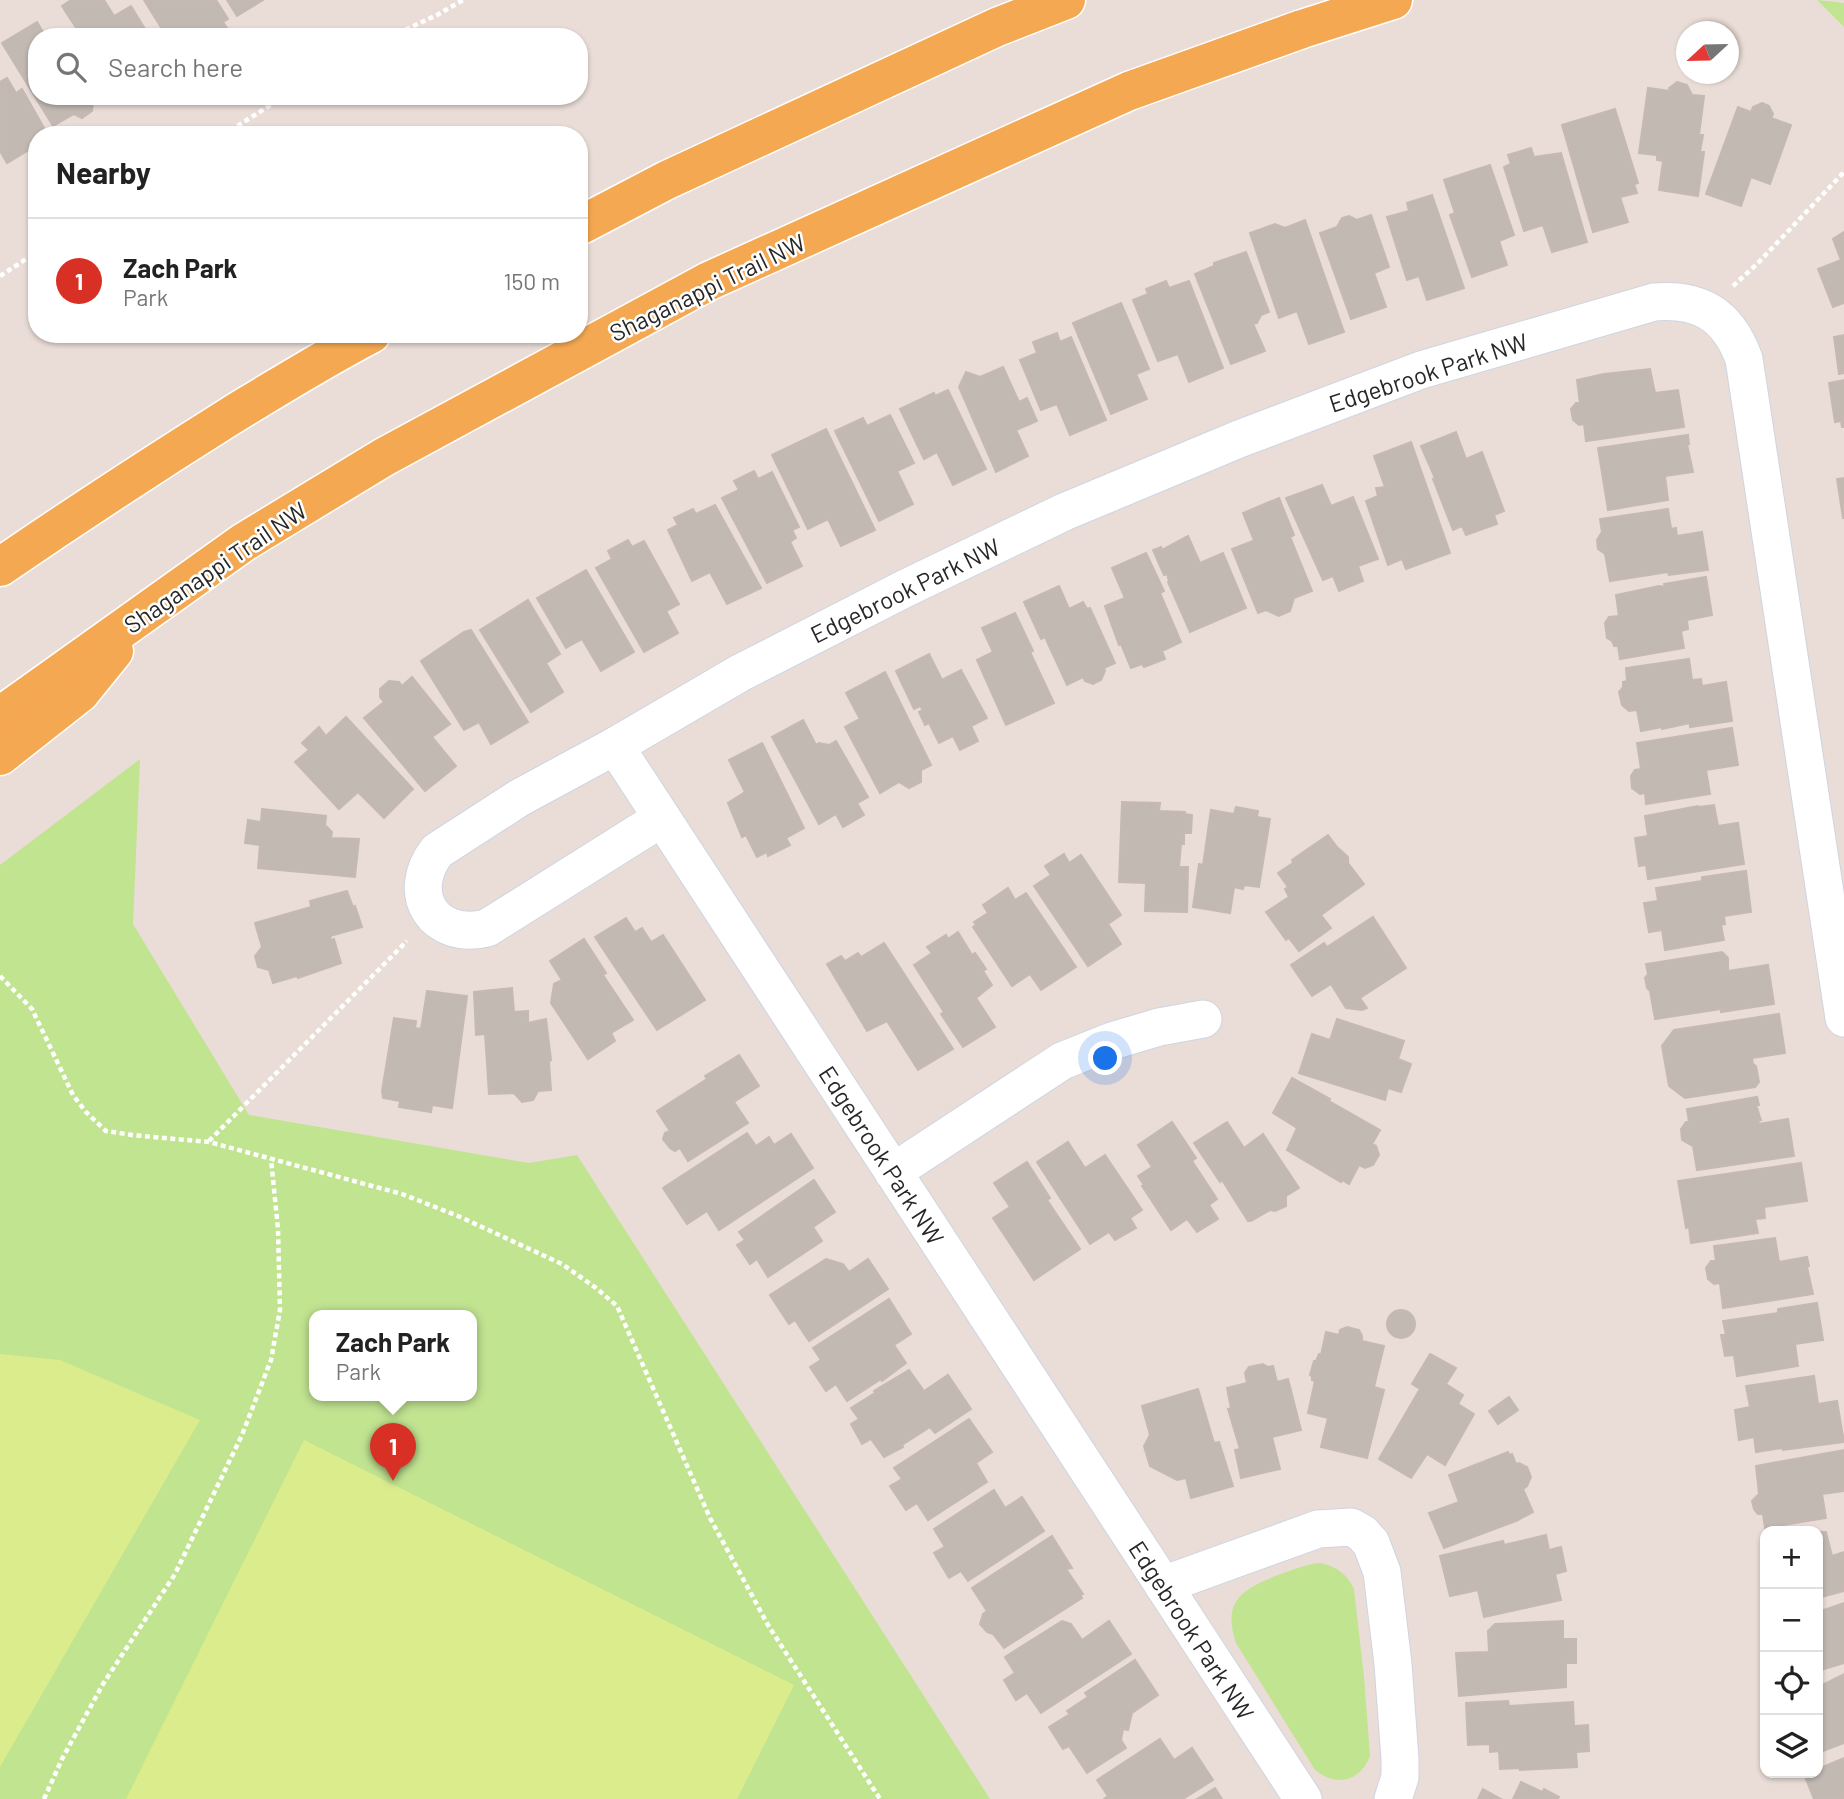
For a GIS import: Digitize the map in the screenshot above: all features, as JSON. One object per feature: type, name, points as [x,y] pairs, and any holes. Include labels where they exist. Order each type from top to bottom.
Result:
[{"type":"main road","points":[[588,221],[718,156],[996,27],[1066,0]]},
{"type":"main road","name":"Shaganappi Trail NW","points":[[0,716],[244,542],[384,457],[709,281],[1129,91],[1302,29],[1393,0]]},
{"type":"main road","points":[[0,567],[86,508],[326,357],[353,343]]},
{"type":"main road","points":[[0,756],[80,693],[140,618]]},
{"type":"street","name":"Edgebrook Park NW","points":[[1303,1799],[615,746],[740,673],[904,589],[1064,512],[1239,439],[1421,369],[1654,302],[1686,302],[1706,310],[1726,324],[1737,340],[1744,359],[1844,1018]]},
{"type":"street","points":[[615,746],[519,798],[438,851],[429,862],[422,889],[425,903],[432,915],[443,925],[458,930],[487,928],[662,818]]},
{"type":"street","points":[[893,1172],[1062,1060],[1159,1027],[1203,1020]]},
{"type":"street","points":[[1163,1586],[1318,1529],[1351,1527],[1362,1533],[1371,1543],[1382,1572],[1390,1638],[1400,1759],[1400,1777],[1393,1799]]},
{"type":"path","points":[[409,28],[463,0]]},
{"type":"path","points":[[237,126],[271,105]]},
{"type":"path","points":[[1706,310],[1757,264],[1844,172]]},
{"type":"path","points":[[0,275],[28,258]]},
{"type":"path","points":[[209,1142],[432,915]]},
{"type":"path","points":[[0,976],[32,1009],[73,1095],[106,1131],[209,1142],[402,1194],[458,1216],[562,1264],[596,1287],[617,1307],[716,1530],[768,1625],[880,1799]]},
{"type":"path","points":[[44,1799],[62,1759],[103,1684],[175,1574],[242,1435],[271,1360],[280,1310],[278,1229],[271,1159]]},
{"type":"green space","points":[[1817,0],[1844,3],[1844,27]]},
{"type":"green space","points":[[140,759],[133,924],[249,1115],[529,1163],[577,1155],[990,1799],[0,1799],[0,865]]},
{"type":"green space","points":[[0,1354],[60,1360],[200,1420],[0,1767]]},
{"type":"green space","points":[[304,1440],[794,1685],[737,1799],[126,1799]]},
{"type":"green space","points":[[1321,1563],[1341,1572],[1354,1589],[1364,1677],[1370,1756],[1360,1772],[1339,1780],[1331,1779],[1315,1770],[1236,1643],[1232,1629],[1234,1607],[1245,1592],[1278,1575]]},
{"type":"building","points":[[71,0],[104,0],[114,16],[131,6],[144,28],[76,28],[62,6]]},
{"type":"building","points":[[144,0],[216,0],[228,19],[223,22],[227,28],[161,28]]},
{"type":"building","points":[[227,0],[263,0],[237,16]]},
{"type":"building","points":[[37,22],[41,28],[28,28],[28,85],[2,43]]},
{"type":"building","points":[[7,78],[16,93],[22,89],[28,105],[31,105],[43,126],[28,126],[28,150],[7,163],[0,151],[0,82]]},
{"type":"building","points":[[1676,83],[1684,84],[1692,95],[1704,96],[1699,135],[1703,135],[1700,152],[1704,152],[1698,196],[1659,190],[1663,161],[1657,160],[1657,155],[1639,153],[1648,88],[1670,91],[1669,88]]},
{"type":"building","points":[[1762,103],[1769,106],[1773,114],[1771,118],[1791,125],[1770,184],[1751,177],[1741,206],[1706,194],[1738,107],[1751,112],[1753,107]]},
{"type":"building","points":[[40,105],[93,105],[92,111],[82,118],[74,114],[53,126]]},
{"type":"building","points":[[1615,109],[1638,183],[1634,184],[1637,193],[1620,197],[1628,222],[1593,232],[1562,125]]},
{"type":"building","points":[[1531,148],[1534,157],[1561,153],[1587,242],[1552,252],[1543,225],[1524,231],[1504,167],[1511,164],[1508,155]]},
{"type":"building","points":[[1490,165],[1514,235],[1499,241],[1507,265],[1472,277],[1450,215],[1455,213],[1444,180]]},
{"type":"building","points":[[1432,195],[1464,288],[1427,300],[1419,276],[1407,280],[1387,217],[1409,211],[1407,203]]},
{"type":"building","points":[[1371,215],[1389,267],[1374,273],[1386,307],[1351,319],[1320,233],[1337,227],[1342,218],[1349,216],[1357,220]]},
{"type":"building","points":[[1305,220],[1344,332],[1309,344],[1297,311],[1279,318],[1250,233],[1275,224],[1285,228]]},
{"type":"building","points":[[1844,232],[1844,303],[1833,307],[1818,269],[1841,260],[1833,239]]},
{"type":"building","points":[[1246,252],[1269,312],[1261,315],[1257,323],[1253,324],[1265,351],[1231,364],[1195,274],[1214,266],[1214,263]]},
{"type":"building","points":[[1166,281],[1169,288],[1189,281],[1223,368],[1189,382],[1178,354],[1158,361],[1133,300],[1148,294],[1146,289]]},
{"type":"building","points":[[1121,303],[1149,369],[1136,374],[1147,399],[1111,414],[1073,323]]},
{"type":"building","points":[[1057,333],[1060,342],[1071,337],[1106,420],[1070,435],[1057,404],[1041,410],[1020,360],[1037,353],[1033,342]]},
{"type":"building","points":[[1844,335],[1844,373],[1839,374],[1834,337]]},
{"type":"building","points":[[1003,367],[1019,402],[1027,398],[1037,421],[1016,430],[1028,456],[996,472],[959,387],[966,372],[980,377]]},
{"type":"building","points":[[1650,369],[1655,393],[1678,390],[1684,427],[1586,441],[1584,424],[1579,425],[1573,420],[1571,409],[1576,403],[1580,403],[1577,380]]},
{"type":"building","points":[[1844,380],[1842,427],[1841,421],[1835,422],[1829,383]]},
{"type":"building","points":[[948,390],[986,469],[953,485],[937,452],[924,459],[900,409],[934,393],[935,396]]},
{"type":"building","points":[[890,415],[914,463],[897,471],[913,504],[879,521],[835,431],[863,418],[867,426]]},
{"type":"building","points":[[826,429],[875,530],[841,546],[828,519],[808,529],[772,455]]},
{"type":"building","points":[[1456,432],[1466,459],[1482,452],[1504,511],[1494,515],[1497,524],[1466,535],[1462,526],[1453,530],[1421,446]]},
{"type":"building","points":[[1688,435],[1687,444],[1693,472],[1665,476],[1668,500],[1608,510],[1598,448]]},
{"type":"building","points":[[1411,442],[1450,553],[1406,569],[1402,559],[1388,565],[1366,501],[1378,496],[1376,488],[1385,487],[1374,456]]},
{"type":"building","points":[[754,471],[758,479],[772,472],[799,527],[792,530],[796,538],[790,542],[802,566],[767,583],[722,498],[739,490],[734,481]]},
{"type":"building","points":[[1844,478],[1844,518],[1843,518],[1837,479]]},
{"type":"building","points":[[1322,485],[1331,506],[1353,497],[1378,559],[1358,566],[1363,581],[1339,591],[1333,576],[1323,580],[1286,498]]},
{"type":"building","points":[[1279,498],[1294,535],[1290,537],[1312,591],[1294,598],[1290,611],[1279,616],[1266,610],[1258,613],[1232,549],[1253,541],[1255,543],[1243,513]]},
{"type":"building","points":[[715,505],[761,588],[727,604],[710,572],[692,581],[668,530],[678,525],[674,518],[693,509],[696,514]]},
{"type":"building","points":[[1668,509],[1671,529],[1676,528],[1677,536],[1702,532],[1708,570],[1669,575],[1668,572],[1610,581],[1605,554],[1598,549],[1597,540],[1602,532],[1600,519]]},
{"type":"building","points":[[1188,536],[1200,563],[1223,553],[1246,608],[1190,632],[1167,574],[1164,575],[1153,550],[1161,547],[1162,550]]},
{"type":"building","points":[[628,540],[632,547],[644,541],[679,604],[666,611],[678,633],[644,652],[596,568],[612,559],[608,551]]},
{"type":"building","points":[[1146,553],[1164,591],[1160,593],[1181,642],[1162,651],[1165,659],[1144,667],[1142,664],[1131,668],[1121,644],[1119,645],[1105,606],[1125,598],[1112,568]]},
{"type":"building","points":[[586,570],[634,652],[601,671],[582,639],[566,648],[537,598]]},
{"type":"building","points":[[1706,577],[1712,615],[1687,620],[1688,629],[1681,631],[1684,648],[1620,659],[1618,646],[1614,646],[1607,638],[1605,623],[1609,617],[1619,616],[1616,595]]},
{"type":"building","points":[[1059,586],[1069,609],[1083,602],[1087,609],[1090,608],[1115,663],[1104,668],[1101,680],[1093,684],[1085,681],[1083,677],[1067,685],[1045,637],[1041,639],[1024,602]]},
{"type":"building","points":[[528,600],[560,654],[546,663],[563,692],[531,712],[480,630]]},
{"type":"building","points":[[1015,613],[1054,703],[1006,725],[977,660],[993,652],[982,628]]},
{"type":"building","points":[[471,630],[528,722],[491,744],[479,722],[464,730],[421,661]]},
{"type":"building","points":[[929,654],[942,680],[961,670],[987,718],[971,726],[978,741],[960,750],[953,736],[939,743],[929,723],[925,725],[919,712],[923,710],[920,706],[914,709],[896,671]]},
{"type":"building","points":[[1689,659],[1692,680],[1701,679],[1702,686],[1726,682],[1732,721],[1690,727],[1690,723],[1641,731],[1637,710],[1629,711],[1622,705],[1619,692],[1623,682],[1627,681],[1626,668]]},
{"type":"building","points":[[885,672],[931,765],[921,770],[921,782],[909,788],[899,782],[880,793],[845,727],[860,719],[846,693]]},
{"type":"building","points":[[412,677],[450,724],[432,737],[456,766],[425,791],[364,718],[384,702],[380,697],[380,689],[389,681],[399,682],[402,686]]},
{"type":"building","points":[[346,717],[413,789],[384,818],[358,792],[339,809],[295,762],[309,750],[302,743],[319,727],[326,736]]},
{"type":"building","points":[[803,720],[816,745],[829,745],[836,741],[868,797],[857,803],[864,815],[843,827],[836,814],[819,824],[772,737]]},
{"type":"building","points":[[1732,728],[1738,765],[1706,770],[1710,794],[1646,804],[1645,793],[1640,794],[1632,788],[1631,776],[1635,770],[1641,769],[1637,743]]},
{"type":"building","points":[[762,743],[804,828],[786,838],[790,845],[768,856],[767,852],[757,857],[746,835],[742,837],[728,803],[745,792],[729,760]]},
{"type":"building","points":[[1122,802],[1160,803],[1159,811],[1185,812],[1192,815],[1191,833],[1184,833],[1184,844],[1181,844],[1179,867],[1188,867],[1187,912],[1145,911],[1146,883],[1119,882]]},
{"type":"building","points":[[1714,805],[1718,826],[1738,823],[1744,864],[1648,879],[1646,865],[1639,866],[1635,838],[1648,836],[1645,816]]},
{"type":"building","points":[[1236,807],[1258,811],[1257,817],[1270,819],[1259,887],[1234,887],[1230,913],[1193,907],[1199,864],[1203,865],[1211,810],[1234,814]]},
{"type":"building","points":[[262,809],[326,816],[325,825],[332,832],[331,838],[359,839],[355,877],[258,868],[260,845],[245,843],[248,820],[261,822]]},
{"type":"building","points":[[1328,835],[1348,857],[1348,863],[1364,884],[1321,915],[1331,928],[1299,951],[1289,938],[1286,940],[1266,912],[1289,897],[1285,889],[1288,887],[1278,873]]},
{"type":"building","points":[[1064,854],[1069,863],[1081,855],[1121,915],[1108,924],[1121,944],[1088,966],[1034,886],[1051,875],[1045,866]]},
{"type":"building","points":[[1746,871],[1751,912],[1724,916],[1725,924],[1721,925],[1724,940],[1665,950],[1662,930],[1649,932],[1644,903],[1658,901],[1656,888],[1702,881],[1702,877]]},
{"type":"building","points":[[1008,888],[1015,900],[1026,893],[1076,967],[1041,990],[1030,974],[1012,986],[973,927],[976,925],[974,922],[988,913],[983,905]]},
{"type":"building","points":[[347,891],[362,927],[330,936],[331,940],[334,939],[341,963],[298,978],[297,976],[273,983],[269,970],[258,967],[255,956],[262,947],[255,923],[311,907],[310,901]]},
{"type":"building","points":[[1373,917],[1406,968],[1360,998],[1367,1008],[1362,1010],[1346,1008],[1331,984],[1312,996],[1291,965],[1324,943],[1327,947]]},
{"type":"building","points":[[626,918],[635,932],[642,928],[651,942],[663,935],[705,1000],[657,1030],[595,937]]},
{"type":"building","points":[[958,932],[972,955],[975,953],[986,969],[983,971],[992,985],[976,998],[995,1027],[963,1047],[914,965],[932,953],[927,947],[946,935],[948,939]]},
{"type":"building","points":[[584,939],[606,973],[603,975],[633,1020],[611,1033],[615,1041],[588,1059],[551,1003],[554,984],[562,980],[550,961]]},
{"type":"building","points":[[884,943],[953,1049],[918,1070],[887,1021],[867,1031],[827,964],[841,956],[845,961],[858,953],[861,957]]},
{"type":"building","points":[[1722,952],[1728,958],[1728,971],[1768,965],[1774,1004],[1655,1019],[1645,978],[1648,974],[1646,964]]},
{"type":"building","points":[[512,988],[514,1012],[528,1011],[528,1023],[546,1019],[551,1060],[551,1090],[538,1091],[533,1100],[522,1102],[514,1093],[489,1094],[485,1034],[476,1035],[474,992]]},
{"type":"building","points":[[427,991],[467,996],[452,1108],[432,1105],[431,1112],[399,1107],[400,1101],[383,1098],[382,1091],[394,1018],[416,1021],[415,1028],[421,1029]]},
{"type":"building","points":[[1779,1014],[1785,1053],[1752,1058],[1759,1082],[1755,1087],[1685,1098],[1669,1086],[1662,1046],[1674,1030]]},
{"type":"building","points":[[1337,1019],[1404,1041],[1398,1059],[1411,1064],[1401,1092],[1388,1088],[1385,1100],[1299,1073],[1312,1034],[1330,1040]]},
{"type":"building","points":[[739,1055],[759,1086],[734,1102],[748,1123],[688,1161],[680,1148],[675,1151],[663,1139],[665,1133],[670,1131],[657,1111]]},
{"type":"building","points":[[1292,1078],[1380,1130],[1372,1144],[1376,1146],[1379,1155],[1373,1165],[1365,1168],[1359,1165],[1349,1184],[1287,1150],[1297,1128],[1273,1113]]},
{"type":"building","points":[[1757,1097],[1759,1105],[1756,1105],[1761,1120],[1758,1121],[1759,1124],[1788,1119],[1794,1156],[1697,1170],[1693,1146],[1682,1140],[1681,1129],[1689,1122],[1687,1109]]},
{"type":"building","points":[[1172,1122],[1196,1158],[1192,1161],[1217,1199],[1209,1205],[1218,1219],[1197,1232],[1187,1219],[1171,1230],[1138,1176],[1152,1167],[1138,1145]]},
{"type":"building","points":[[1227,1122],[1244,1148],[1263,1134],[1299,1188],[1286,1196],[1286,1206],[1275,1211],[1270,1210],[1248,1221],[1222,1180],[1220,1182],[1194,1143]]},
{"type":"building","points":[[747,1133],[756,1146],[769,1137],[774,1145],[791,1134],[813,1168],[719,1230],[707,1211],[687,1224],[663,1188]]},
{"type":"building","points":[[1068,1142],[1085,1168],[1105,1155],[1142,1210],[1130,1218],[1136,1228],[1115,1240],[1109,1232],[1090,1244],[1037,1162]]},
{"type":"building","points":[[1027,1162],[1050,1198],[1047,1200],[1080,1249],[1034,1280],[993,1218],[1010,1207],[994,1183]]},
{"type":"building","points":[[1801,1163],[1807,1201],[1764,1207],[1765,1218],[1755,1219],[1758,1233],[1691,1243],[1678,1181]]},
{"type":"building","points":[[814,1180],[835,1212],[813,1227],[822,1241],[768,1277],[757,1259],[750,1264],[737,1245],[745,1240],[739,1232]]},
{"type":"building","points":[[1775,1238],[1779,1262],[1807,1257],[1813,1294],[1723,1308],[1720,1283],[1714,1284],[1708,1279],[1706,1268],[1711,1261],[1716,1261],[1714,1246]]},
{"type":"building","points":[[826,1259],[843,1264],[849,1272],[868,1259],[888,1289],[809,1341],[795,1320],[789,1324],[770,1295]]},
{"type":"building","points":[[889,1299],[911,1334],[894,1345],[906,1363],[882,1381],[881,1379],[847,1401],[836,1384],[826,1391],[810,1367],[821,1360],[813,1348]]},
{"type":"building","points":[[1817,1303],[1823,1340],[1795,1344],[1798,1366],[1737,1376],[1734,1355],[1725,1356],[1721,1335],[1726,1335],[1723,1321],[1778,1313],[1778,1309]]},
{"type":"building","points":[[1401,1310],[1411,1314],[1415,1324],[1411,1334],[1401,1338],[1391,1334],[1387,1324],[1391,1314]]},
{"type":"building","points":[[1347,1327],[1359,1330],[1362,1341],[1384,1346],[1374,1387],[1384,1390],[1367,1458],[1321,1447],[1328,1418],[1308,1413],[1315,1381],[1310,1375],[1314,1361],[1321,1355],[1326,1332],[1339,1335],[1340,1330]]},
{"type":"building","points":[[1430,1354],[1456,1368],[1446,1384],[1463,1395],[1458,1404],[1474,1414],[1445,1465],[1427,1454],[1411,1478],[1379,1459],[1420,1389],[1412,1384]]},
{"type":"building","points":[[1263,1364],[1273,1366],[1277,1382],[1288,1379],[1301,1430],[1272,1437],[1280,1469],[1241,1478],[1235,1450],[1240,1449],[1228,1409],[1231,1408],[1227,1388],[1247,1383],[1245,1373],[1249,1367]]},
{"type":"building","points":[[909,1370],[924,1391],[948,1375],[971,1409],[935,1433],[930,1427],[884,1457],[871,1439],[862,1444],[851,1424],[859,1419],[851,1408]]},
{"type":"building","points":[[1814,1376],[1818,1404],[1837,1401],[1844,1442],[1756,1452],[1754,1437],[1739,1440],[1735,1410],[1750,1407],[1746,1386]]},
{"type":"building","points":[[1198,1389],[1214,1443],[1219,1442],[1233,1486],[1191,1498],[1186,1478],[1177,1480],[1150,1466],[1144,1446],[1150,1435],[1142,1406]]},
{"type":"building","points":[[1509,1397],[1518,1410],[1498,1424],[1489,1411]]},
{"type":"building","points":[[969,1419],[992,1452],[976,1463],[987,1482],[928,1520],[917,1503],[906,1510],[890,1486],[902,1479],[894,1468]]},
{"type":"building","points":[[1844,1450],[1844,1491],[1822,1494],[1826,1518],[1765,1526],[1763,1514],[1758,1514],[1752,1501],[1759,1494],[1756,1466]]},
{"type":"building","points":[[1508,1452],[1509,1455],[1512,1454],[1516,1464],[1527,1467],[1531,1477],[1523,1489],[1533,1512],[1444,1548],[1429,1513],[1459,1502],[1449,1475]]},
{"type":"building","points":[[994,1490],[1005,1508],[1022,1497],[1044,1531],[968,1581],[961,1571],[949,1578],[934,1553],[945,1547],[934,1529]]},
{"type":"building","points":[[1823,1532],[1826,1532],[1832,1556],[1844,1552],[1844,1591],[1823,1597]]},
{"type":"building","points":[[1546,1535],[1549,1550],[1561,1547],[1566,1571],[1555,1574],[1561,1600],[1484,1617],[1478,1590],[1450,1596],[1440,1556],[1503,1541],[1504,1545]]},
{"type":"building","points":[[1052,1536],[1072,1568],[1066,1569],[1083,1594],[1080,1595],[1082,1598],[1004,1648],[993,1634],[980,1624],[987,1611],[972,1588]]},
{"type":"building","points":[[1844,1603],[1844,1663],[1823,1669],[1823,1652],[1823,1610]]},
{"type":"building","points":[[1062,1621],[1071,1624],[1082,1640],[1109,1621],[1131,1654],[1041,1713],[1027,1693],[1016,1700],[1004,1680],[1015,1673],[1005,1657]]},
{"type":"building","points":[[1563,1621],[1563,1639],[1576,1639],[1576,1663],[1566,1663],[1566,1687],[1459,1696],[1456,1653],[1489,1652],[1488,1631],[1495,1624]]},
{"type":"building","points":[[1135,1660],[1158,1695],[1132,1713],[1128,1730],[1123,1729],[1121,1740],[1126,1748],[1087,1773],[1069,1746],[1063,1749],[1049,1727],[1070,1714],[1067,1711],[1088,1697],[1085,1693]]},
{"type":"building","points":[[1844,1674],[1844,1743],[1823,1751],[1823,1715],[1823,1684]]},
{"type":"building","points":[[1508,1701],[1509,1706],[1573,1702],[1574,1726],[1588,1725],[1589,1751],[1576,1752],[1577,1767],[1500,1769],[1499,1751],[1490,1752],[1490,1744],[1468,1745],[1466,1703]]},
{"type":"building","points":[[1160,1739],[1174,1760],[1192,1748],[1213,1780],[1183,1799],[1104,1799],[1108,1796],[1097,1780]]},
{"type":"building","points":[[1844,1758],[1844,1799],[1814,1799],[1806,1778],[1823,1778],[1823,1767]]},
{"type":"building","points":[[1521,1782],[1542,1792],[1544,1789],[1559,1797],[1513,1799]]},
{"type":"building","points":[[1215,1788],[1222,1799],[1197,1799]]},
{"type":"building","points":[[1483,1789],[1501,1799],[1478,1799]]},
{"type":"place","name":"Zach Park","points":[[393,1481]]}]
